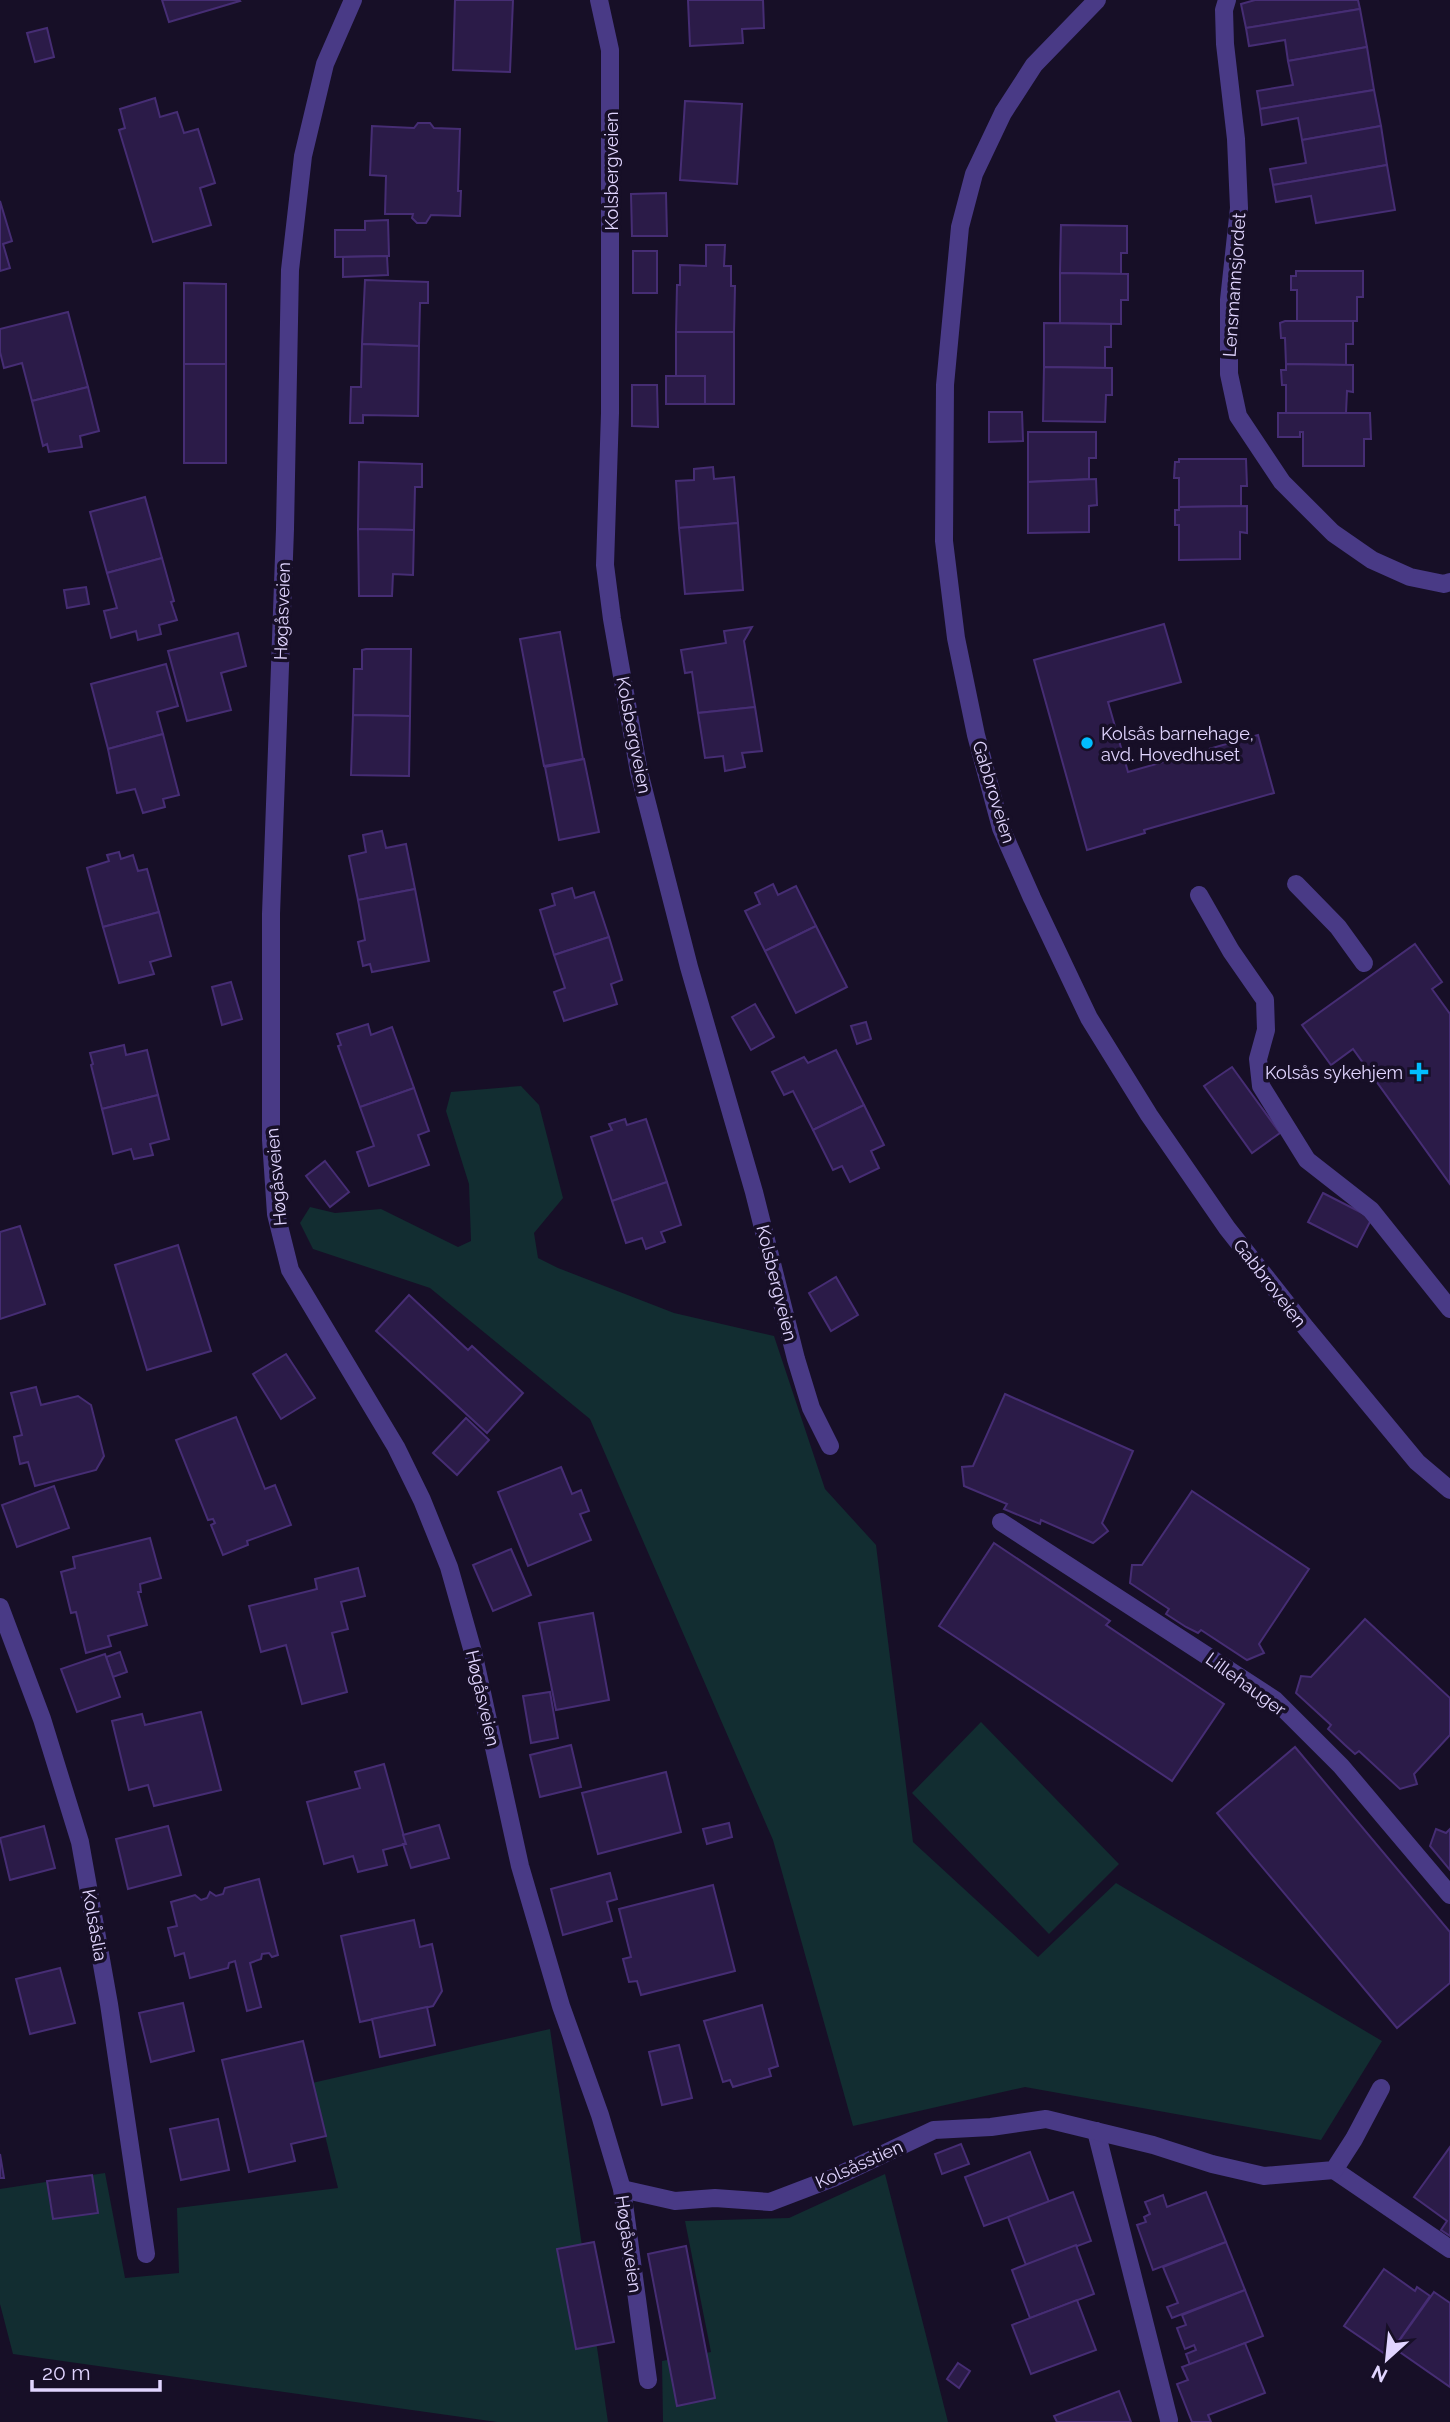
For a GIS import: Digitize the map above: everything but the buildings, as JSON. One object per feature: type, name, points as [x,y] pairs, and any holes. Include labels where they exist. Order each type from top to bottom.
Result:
[{"type":"street","name":"Høgåsveien","points":[[353,0],[325,64],[309,130],[303,156],[290,270],[285,542],[271,914],[271,1140],[276,1214],[290,1270],[396,1447],[422,1500],[449,1567],[473,1652],[520,1866],[561,2006],[600,2115],[622,2189],[648,2380]]},
{"type":"street","name":"Kolsbergveien","points":[[599,0],[610,50],[610,414],[606,565],[612,619],[639,772],[689,967],[754,1192],[796,1359],[811,1408],[830,1446]]},
{"type":"street","name":"Gabbroveien","points":[[1097,0],[1034,65],[1003,113],[974,174],[960,227],[945,385],[944,541],[956,638],[976,735],[1001,828],[1032,898],[1089,1018],[1149,1115],[1227,1228],[1306,1328],[1417,1461],[1450,1490]]},
{"type":"street","name":"Lensmannsjordet","points":[[1227,0],[1224,10],[1225,44],[1236,139],[1239,208],[1229,300],[1229,374],[1238,416],[1282,482],[1333,533],[1372,560],[1410,577],[1450,583]]},
{"type":"street","points":[[1296,884],[1338,927],[1364,963]]},
{"type":"street","points":[[1199,895],[1231,951],[1265,999],[1266,1030],[1258,1059],[1261,1086],[1307,1160],[1371,1210],[1450,1309]]},
{"type":"street","name":"Lillehauger","points":[[1001,1522],[1275,1700],[1341,1766],[1450,1895]]},
{"type":"street","name":"Kolsåslia","points":[[0,1607],[42,1719],[80,1842],[109,2004],[146,2254]]},
{"type":"street","points":[[1381,2088],[1334,2170],[1450,2249]]},
{"type":"street","name":"Kolsåsstien","points":[[622,2189],[675,2201],[715,2198],[770,2202],[833,2178],[934,2130],[990,2127],[1046,2119],[1264,2176],[1334,2170]]},
{"type":"street","points":[[1096,2131],[1169,2420]]},
{"type":"green space","points":[[521,1086],[539,1105],[563,1198],[534,1233],[538,1258],[674,1313],[774,1336],[825,1489],[876,1545],[913,1842],[1038,1957],[1116,1883],[1382,2041],[1321,2140],[1025,2087],[853,2126],[773,1840],[590,1419],[430,1288],[313,1249],[300,1223],[310,1207],[335,1213],[381,1209],[458,1247],[471,1241],[469,1184],[446,1111],[451,1092]]},
{"type":"green space","points":[[981,1722],[1119,1864],[1049,1934],[912,1793]]},
{"type":"green space","points":[[550,2029],[608,2422],[497,2422],[13,2354],[0,2304],[0,2189],[105,2173],[125,2278],[179,2273],[177,2208],[338,2188],[312,2083]]},
{"type":"green space","points":[[885,2174],[948,2422],[663,2422],[662,2361],[711,2352],[685,2221],[789,2218]]},
{"type":"place","name":"Kolsås barnehage, avd. Hovedhuset","points":[[1087,743]]},
{"type":"place","name":"Kolsås sykehjem","points":[[1419,1072]]}]
